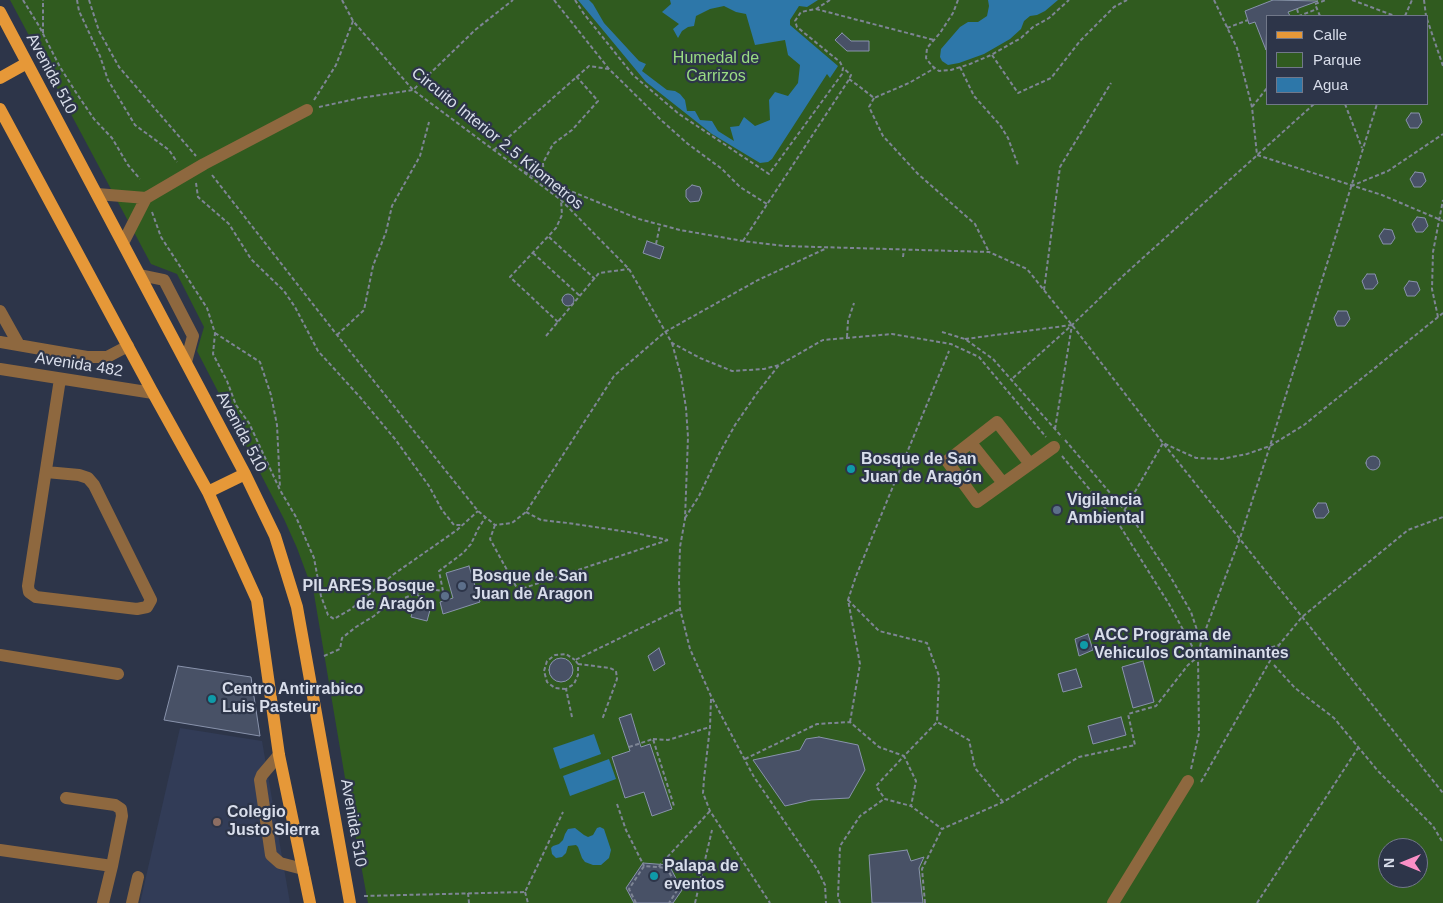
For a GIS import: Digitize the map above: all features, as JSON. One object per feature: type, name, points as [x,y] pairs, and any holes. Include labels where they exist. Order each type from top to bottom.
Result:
[{"type":"main road","name":"Avenida 510","points":[[0,12],[245,474],[274,536],[297,607],[350,903]]},
{"type":"main road","points":[[0,78],[27,63]]},
{"type":"main road","points":[[0,109],[208,492],[257,600],[279,755],[310,903]]},
{"type":"main road","points":[[208,492],[245,474]]},
{"type":"street","points":[[123,243],[148,203],[204,164],[307,110]]},
{"type":"street","points":[[97,194],[148,203]]},
{"type":"street","points":[[140,275],[164,280],[193,336],[186,362]]},
{"type":"street","points":[[0,311],[19,345]]},
{"type":"street","name":"Avenida 482","points":[[0,342],[87,357],[107,357],[128,346]]},
{"type":"street","name":"Avenida 482","points":[[0,369],[153,393]]},
{"type":"street","points":[[46,472],[79,475],[88,478],[94,485],[151,600],[147,608],[137,609],[36,597],[29,592],[28,586],[60,378]]},
{"type":"street","points":[[1030,464],[997,422],[947,461],[977,502],[1054,447]]},
{"type":"street","points":[[971,443],[1003,484]]},
{"type":"street","points":[[0,655],[118,674]]},
{"type":"street","points":[[279,755],[260,780],[271,855],[280,862],[303,869]]},
{"type":"street","points":[[1113,903],[1194,783]]},
{"type":"street","points":[[66,798],[115,805],[121,809],[122,816],[103,903]]},
{"type":"street","points":[[0,850],[112,866]]},
{"type":"street","points":[[132,903],[138,877]]},
{"type":"path","points":[[23,0],[60,67],[94,119],[112,138],[128,165],[140,179]]},
{"type":"path","points":[[43,0],[43,36]]},
{"type":"path","points":[[76,0],[108,80],[135,125],[169,150],[177,162]]},
{"type":"path","points":[[89,0],[99,31],[119,67],[204,164],[337,335],[478,511],[496,526]]},
{"type":"path","name":"Circuito Interior 2.5 Kilometros","points":[[342,0],[353,21],[413,90],[561,200],[629,269],[672,343],[700,358],[732,371],[764,369],[779,365],[824,340],[892,334],[951,344],[979,357],[1120,526],[1169,604],[1198,657]]},
{"type":"path","points":[[307,110],[345,100],[413,90],[475,30],[514,0]]},
{"type":"path","points":[[554,0],[609,69],[661,120],[688,144],[722,169],[740,188],[767,204]]},
{"type":"path","points":[[575,0],[633,75],[680,114],[769,174],[842,74],[843,68]]},
{"type":"path","points":[[743,241],[851,75],[843,68],[840,62],[797,27],[795,21],[801,12],[816,9],[830,0]]},
{"type":"path","points":[[958,0],[953,13],[927,48],[926,58],[932,66],[939,70],[951,70],[991,55],[1021,38],[1033,27],[1049,18],[1069,0]]},
{"type":"path","points":[[991,55],[1018,93],[1051,78],[1087,34],[1114,7],[1127,0]]},
{"type":"path","points":[[1214,0],[1237,48],[1252,107],[1257,154]]},
{"type":"path","points":[[1320,15],[1316,4],[1326,0]]},
{"type":"path","points":[[1352,0],[1392,15]]},
{"type":"path","points":[[1404,15],[1412,0]]},
{"type":"path","points":[[1424,0],[1426,15]]},
{"type":"path","points":[[816,9],[934,40]]},
{"type":"path","points":[[1297,9],[1299,15]]},
{"type":"path","points":[[1302,15],[1317,9]]},
{"type":"path","points":[[1227,28],[1248,20]]},
{"type":"path","points":[[307,110],[336,65],[353,21]]},
{"type":"path","points":[[1428,24],[1443,66]]},
{"type":"path","points":[[494,150],[588,66],[609,69]]},
{"type":"path","points":[[960,67],[974,96],[1000,125],[1008,138],[1018,165]]},
{"type":"path","points":[[935,68],[874,98],[869,107],[883,136],[918,174],[975,224],[989,252]]},
{"type":"path","points":[[544,180],[543,163],[553,144],[572,130],[598,101],[576,76]]},
{"type":"path","points":[[849,79],[874,98]]},
{"type":"path","points":[[1044,290],[1060,167],[1111,83]]},
{"type":"path","points":[[1252,107],[1266,89]]},
{"type":"path","points":[[1012,379],[1125,274],[1313,105]]},
{"type":"path","points":[[1345,105],[1362,148]]},
{"type":"path","points":[[1194,783],[1199,733],[1198,657],[1201,642],[1240,538],[1377,105]]},
{"type":"path","points":[[337,335],[364,310],[373,266],[386,232],[392,206],[420,156],[429,122]]},
{"type":"path","points":[[1351,186],[1388,171],[1443,134]]},
{"type":"path","points":[[1257,154],[1382,195],[1443,221]]},
{"type":"path","points":[[519,170],[639,219],[680,230],[785,246],[989,252],[1027,270],[1443,793]]},
{"type":"path","points":[[196,183],[198,197],[228,224],[251,259],[284,291],[295,306],[318,351],[395,439],[454,525],[462,526]]},
{"type":"path","points":[[558,322],[510,278],[556,228],[562,216],[561,200]]},
{"type":"path","points":[[1438,317],[1432,289],[1433,252],[1443,200]]},
{"type":"path","points":[[148,203],[161,236],[207,308],[215,333],[214,354],[236,405],[249,423],[280,490],[296,517],[314,558],[321,596],[328,615],[334,619],[351,609],[394,574],[462,526],[478,511]]},
{"type":"path","points":[[656,244],[660,225]]},
{"type":"path","points":[[548,237],[595,280]]},
{"type":"path","points":[[496,526],[512,522],[526,512],[614,376],[665,332],[758,280],[830,248]]},
{"type":"path","points":[[903,257],[904,249]]},
{"type":"path","points":[[533,253],[580,296]]},
{"type":"path","points":[[546,336],[599,273],[629,269]]},
{"type":"path","points":[[848,337],[848,321],[854,303]]},
{"type":"path","points":[[1163,442],[1196,458],[1222,459],[1247,454],[1270,446],[1304,425],[1443,313]]},
{"type":"path","points":[[965,339],[1072,325]]},
{"type":"path","points":[[1055,429],[1072,325]]},
{"type":"path","points":[[942,332],[965,339],[993,359],[1125,509],[1170,576],[1191,612],[1201,642]]},
{"type":"path","points":[[215,333],[260,362],[271,395],[277,425],[280,490]]},
{"type":"path","points":[[672,343],[681,376],[688,437],[685,519],[680,548],[679,582],[680,609],[690,649],[711,696],[754,777],[818,869],[825,885],[826,903]]},
{"type":"path","points":[[850,722],[860,664],[848,600],[856,576],[949,352]]},
{"type":"path","points":[[685,519],[699,496],[735,425],[779,365]]},
{"type":"path","points":[[1125,509],[1163,442]]},
{"type":"path","points":[[496,526],[490,539],[518,590],[668,540],[635,533],[541,520],[526,512]]},
{"type":"path","points":[[1194,783],[1279,645],[1302,617],[1408,530],[1443,517]]},
{"type":"path","points":[[448,600],[443,591],[439,571],[464,553],[485,518]]},
{"type":"path","points":[[324,656],[340,650],[342,638],[374,616],[387,604],[427,589],[443,591]]},
{"type":"path","points":[[416,594],[424,599],[423,608]]},
{"type":"path","points":[[848,600],[880,631],[926,643],[939,676],[937,722],[876,786],[885,799],[911,806],[942,829]]},
{"type":"path","points":[[575,660],[680,609]]},
{"type":"path","points":[[925,903],[922,869],[942,829],[1003,802],[1079,757],[1135,745],[1128,714],[1156,706],[1188,665],[1198,657],[1234,659],[1279,645]]},
{"type":"path","points":[[566,654],[578,664],[578,675],[574,684],[566,689],[555,688],[547,682],[544,671],[545,666],[547,661],[555,655],[566,654]]},
{"type":"path","points":[[578,664],[610,668],[616,671],[617,678],[602,720]]},
{"type":"path","points":[[1274,665],[1294,688],[1334,718],[1378,771],[1433,826],[1443,843]]},
{"type":"path","points":[[566,689],[572,717]]},
{"type":"path","points":[[711,696],[710,727],[703,793],[710,811],[770,903]]},
{"type":"path","points":[[744,759],[817,724],[850,722],[880,747],[904,756],[916,781],[911,806]]},
{"type":"path","points":[[937,722],[970,740],[975,768],[1003,802]]},
{"type":"path","points":[[629,747],[653,739],[668,740],[710,727]]},
{"type":"path","points":[[653,739],[674,806]]},
{"type":"path","points":[[1258,903],[1358,748]]},
{"type":"path","points":[[840,903],[838,897],[840,846],[860,816],[885,799]]},
{"type":"path","points":[[617,804],[626,830],[644,866]]},
{"type":"path","points":[[659,867],[710,811]]},
{"type":"path","points":[[528,903],[524,892],[563,812]]},
{"type":"path","points":[[695,903],[712,830]]},
{"type":"path","points":[[644,866],[667,868],[678,889],[669,903]]},
{"type":"path","points":[[636,903],[628,889],[644,866]]},
{"type":"path","points":[[364,896],[524,892]]},
{"type":"path","points":[[468,893],[469,903]]},
{"type":"shaded area","name":"Colegio Justo SIerra","points":[[180,728],[262,741],[290,903],[140,903]]},
{"type":"green space","name":"Bosque de San Juan de Aragón","points":[[10,0],[1443,0],[1443,903],[368,903],[314,594],[284,519],[197,351],[204,327],[177,274],[151,264]]},
{"type":"water","points":[[578,0],[589,0],[593,4],[604,23],[639,61],[646,64],[642,71],[667,90],[680,94],[685,100],[687,111],[695,111],[700,120],[712,121],[718,131],[734,141],[730,127],[739,126],[744,117],[755,126],[770,120],[769,100],[775,92],[788,96],[798,83],[800,65],[788,55],[785,40],[755,45],[746,14],[736,12],[724,6],[710,9],[696,16],[694,26],[682,31],[678,38],[673,29],[679,24],[662,12],[671,4],[670,0],[818,0],[807,7],[799,6],[790,20],[790,25],[838,66],[830,78],[827,74],[772,159],[768,162],[760,163],[712,134],[646,82]]},
{"type":"water","points":[[988,0],[1058,0],[1045,11],[1030,16],[1024,21],[1021,29],[1010,39],[984,54],[948,65],[942,61],[940,57],[941,49],[960,27],[968,22],[978,22],[987,16]]},
{"type":"water","points":[[594,734],[601,754],[560,769],[553,748]]},
{"type":"water","points":[[609,759],[616,779],[570,796],[563,776]]},
{"type":"water","points":[[575,828],[588,837],[593,835],[597,828],[604,829],[611,850],[609,858],[601,865],[585,862],[576,845],[568,846],[566,853],[562,857],[556,858],[552,854],[551,848],[563,840],[568,829]]},
{"type":"building","points":[[1273,0],[1318,1],[1288,12],[1290,15],[1266,15],[1266,50],[1255,22],[1249,24],[1245,11]]},
{"type":"building","points":[[842,33],[851,41],[869,41],[869,51],[847,51],[835,40]]},
{"type":"building","points":[[1411,113],[1419,113],[1422,122],[1418,128],[1410,128],[1406,120]]},
{"type":"building","points":[[1415,172],[1423,173],[1426,181],[1421,187],[1414,187],[1410,179]]},
{"type":"building","points":[[692,185],[700,187],[702,193],[699,201],[690,202],[686,197],[686,190]]},
{"type":"building","points":[[1417,217],[1425,218],[1428,226],[1423,232],[1416,232],[1412,224]]},
{"type":"building","points":[[1384,229],[1392,230],[1395,238],[1391,244],[1383,244],[1379,236]]},
{"type":"building","points":[[647,241],[664,247],[660,259],[643,253]]},
{"type":"building","points":[[1367,274],[1375,274],[1378,283],[1373,289],[1365,289],[1362,281]]},
{"type":"building","points":[[1409,281],[1417,282],[1420,290],[1415,296],[1407,296],[1404,288]]},
{"type":"building","points":[[566,294],[570,294],[574,300],[570,306],[566,306],[562,302],[562,298]]},
{"type":"building","points":[[1338,311],[1347,311],[1350,319],[1345,326],[1337,326],[1334,318]]},
{"type":"building","points":[[1373,456],[1378,458],[1380,463],[1378,468],[1373,470],[1368,468],[1366,463],[1368,458]]},
{"type":"building","points":[[1318,503],[1326,503],[1329,512],[1324,518],[1316,518],[1313,510]]},
{"type":"building","name":"Bosque de San Juan de Aragon","points":[[469,566],[480,602],[443,614],[440,602],[453,598],[446,573]]},
{"type":"building","points":[[414,605],[430,610],[427,621],[411,617]]},
{"type":"building","name":"ACC Programa de Vehiculos Contaminantes","points":[[1088,634],[1093,650],[1079,656],[1075,639]]},
{"type":"building","points":[[659,648],[665,664],[654,671],[648,656]]},
{"type":"building","points":[[561,658],[570,661],[573,670],[570,679],[561,682],[552,679],[549,670],[552,661]]},
{"type":"building","points":[[1143,661],[1154,702],[1133,708],[1122,667]]},
{"type":"building","name":"Centro Antirrabico Luis Pasteur","points":[[178,666],[251,677],[260,736],[164,720]]},
{"type":"building","points":[[1076,669],[1082,687],[1063,692],[1058,674]]},
{"type":"building","points":[[631,714],[641,747],[650,744],[672,809],[652,816],[644,792],[625,798],[612,757],[630,751],[619,718]]},
{"type":"building","points":[[1121,717],[1126,735],[1093,744],[1088,726]]},
{"type":"building","points":[[819,737],[858,745],[865,770],[849,798],[811,800],[785,806],[753,760],[800,750],[806,739]]},
{"type":"building","points":[[907,850],[911,861],[924,857],[919,868],[923,903],[872,903],[869,855]]},
{"type":"building","name":"Palapa de eventos","points":[[643,863],[669,865],[682,890],[673,903],[634,903],[626,888]]},
{"type":"place","name":"Bosque de San Juan de Aragón","points":[[851,469]]},
{"type":"place","name":"Vigilancia Ambiental","points":[[1057,510]]},
{"type":"place","name":"Bosque de San Juan de Aragon","points":[[462,586]]},
{"type":"place","name":"PILARES Bosque de Aragón","points":[[445,596]]},
{"type":"place","name":"ACC Programa de Vehiculos Contaminantes","points":[[1084,645]]},
{"type":"place","name":"Centro Antirrabico Luis Pasteur","points":[[212,699]]},
{"type":"place","name":"Colegio Justo SIerra","points":[[217,822]]},
{"type":"place","name":"Palapa de eventos","points":[[654,876]]},
{"type":"park label","name":"Humedal de Carrizos","points":[[716,68]]}]
